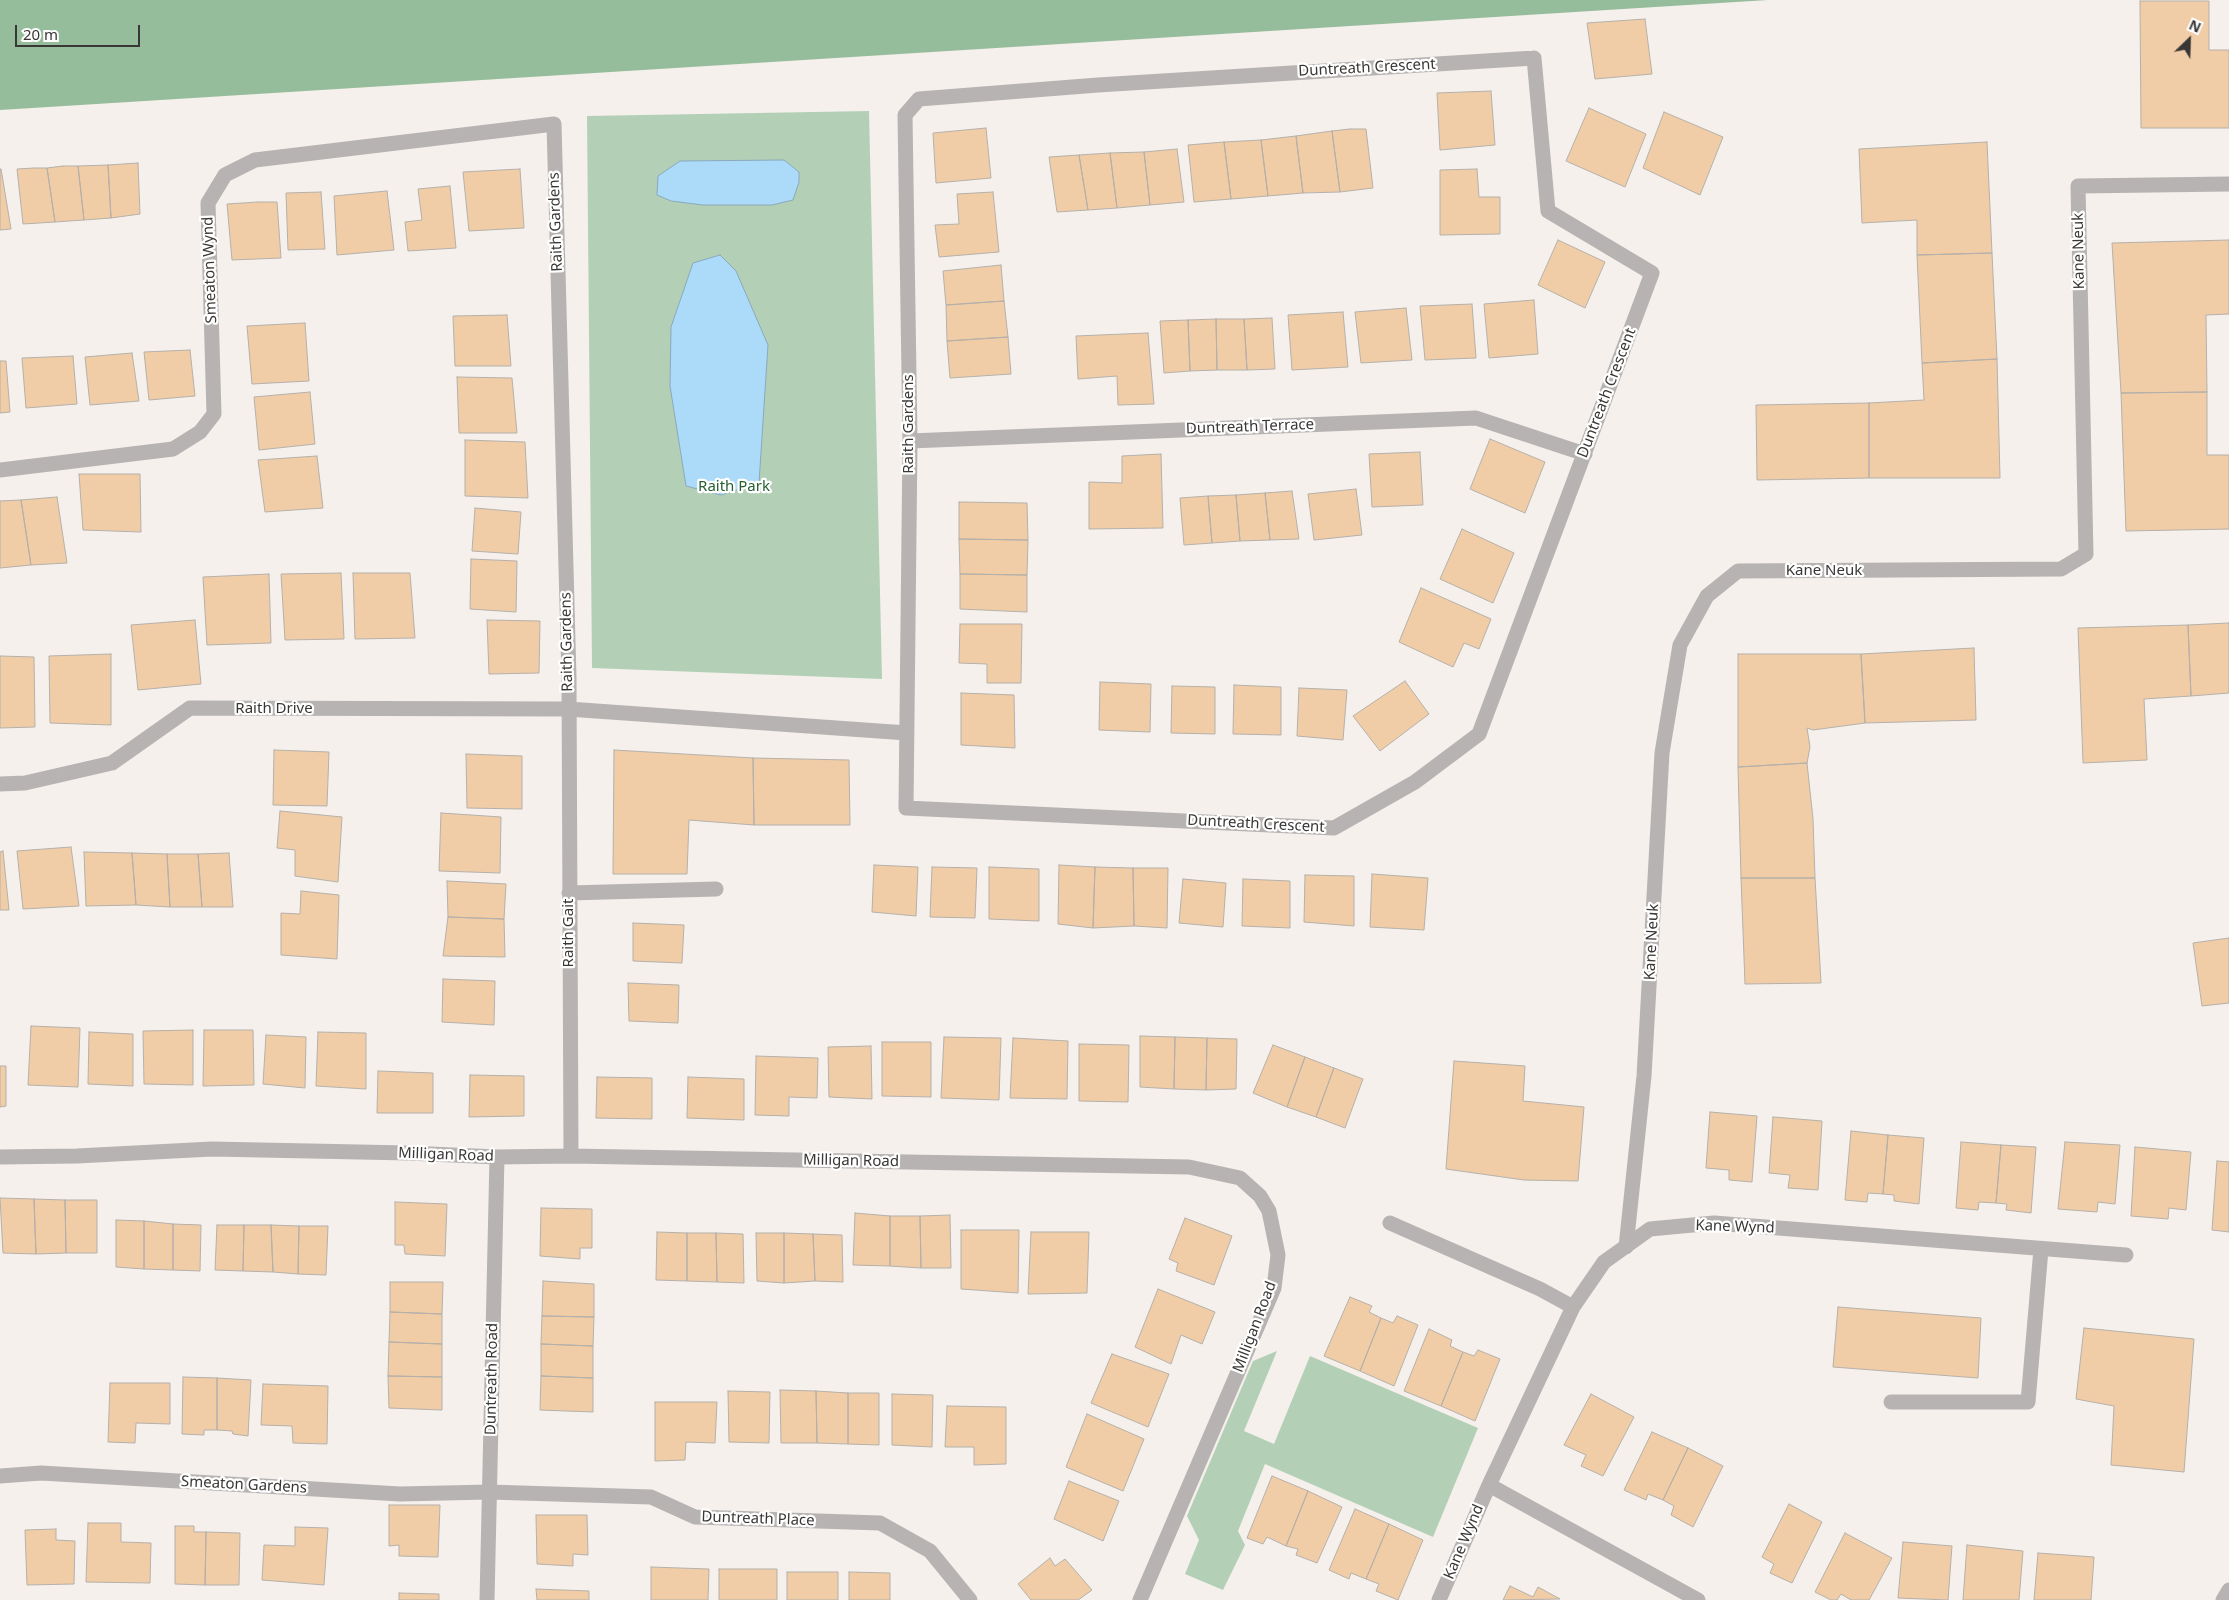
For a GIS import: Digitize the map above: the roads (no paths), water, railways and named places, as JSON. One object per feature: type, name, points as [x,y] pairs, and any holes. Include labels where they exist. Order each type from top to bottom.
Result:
[{"type":"street","name":"Duntreath Crescent","points":[[906,115],[919,98],[1534,58],[1548,211],[1652,273],[1479,734],[1415,782],[1334,828],[906,808],[906,733]]},
{"type":"street","name":"Raith Gardens","points":[[906,115],[910,441],[906,733]]},
{"type":"street","name":"Raith Gardens","points":[[554,124],[569,678],[568,709]]},
{"type":"street","name":"Smeaton Wynd","points":[[0,470],[173,449],[200,432],[205,426],[214,414],[208,203],[226,175],[255,160],[554,124]]},
{"type":"street","name":"Kane Neuk","points":[[1626,1247],[1644,1076],[1662,753],[1680,645],[1707,596],[1738,571],[2061,569],[2086,554],[2078,186],[2229,184]]},
{"type":"street","name":"Duntreath Terrace","points":[[910,441],[1476,418],[1585,454]]},
{"type":"street","name":"Raith Drive","points":[[0,784],[25,783],[112,763],[190,708],[568,709],[906,733]]},
{"type":"street","name":"Raith Gait","points":[[568,709],[571,1156]]},
{"type":"street","points":[[569,892],[716,889]]},
{"type":"street","name":"Milligan Road","points":[[0,1157],[77,1156],[212,1149],[498,1157],[571,1156],[1189,1166],[1240,1178],[1260,1196],[1269,1211],[1278,1255],[1274,1288],[1140,1600]]},
{"type":"street","name":"Duntreath Road","points":[[487,1600],[498,1157]]},
{"type":"street","points":[[1390,1222],[1540,1289],[1573,1307]]},
{"type":"street","name":"Kane Wynd","points":[[1439,1600],[1489,1485],[1573,1307],[1604,1262],[1650,1229],[1714,1224],[2126,1255]]},
{"type":"street","points":[[1891,1402],[2028,1402],[2041,1248]]},
{"type":"street","name":"Smeaton Gardens","points":[[0,1476],[41,1473],[400,1494],[489,1492]]},
{"type":"street","name":"Kane Wynd","points":[[1489,1485],[1698,1600]]},
{"type":"street","name":"Duntreath Place","points":[[489,1492],[651,1497],[695,1517],[880,1523],[930,1551],[970,1600]]},
{"type":"street","points":[[2223,1600],[2229,1590]]},
{"type":"water","points":[[784,160],[799,172],[799,182],[793,200],[772,205],[703,205],[671,201],[657,195],[658,176],[680,161]]},
{"type":"water","points":[[720,255],[736,271],[768,345],[759,483],[721,495],[686,486],[670,386],[671,327],[693,263]]},
{"type":"park label","name":"Raith Park","points":[[734,487]]}]
